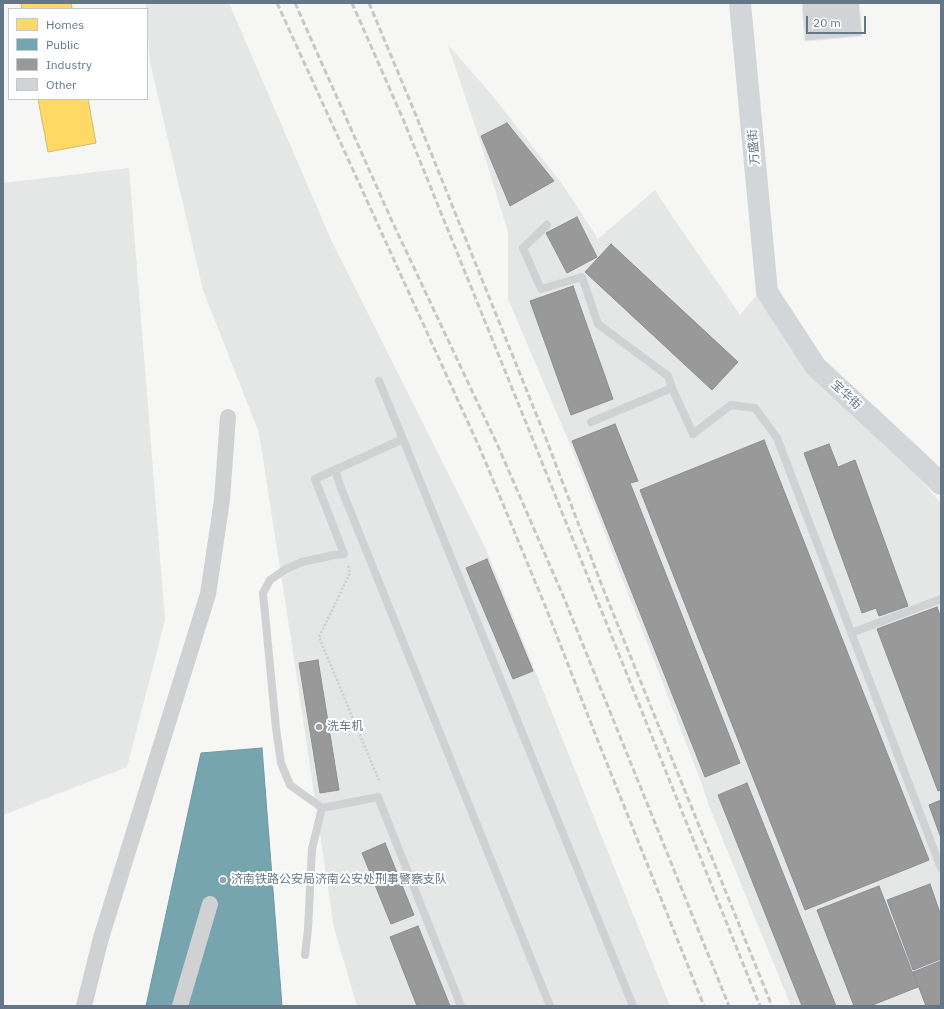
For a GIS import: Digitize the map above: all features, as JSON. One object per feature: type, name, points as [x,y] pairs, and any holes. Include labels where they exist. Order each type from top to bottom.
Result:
[{"type":"street","name":"万盛街","points":[[740,3],[768,292]]},
{"type":"street","name":"宝华街","points":[[768,292],[816,367],[941,484]]},
{"type":"street","points":[[84,1006],[101,938],[208,594],[222,500],[228,417]]},
{"type":"street","points":[[180,1006],[210,904]]},
{"type":"lane","points":[[547,225],[523,248],[541,289],[582,277],[598,324],[668,376],[693,434],[731,405],[755,408],[777,438],[941,868]]},
{"type":"lane","points":[[379,381],[633,1006]]},
{"type":"lane","points":[[591,422],[672,388]]},
{"type":"lane","points":[[403,439],[315,479],[344,554],[302,562],[286,569],[270,580],[263,593],[276,728],[281,763],[290,786],[322,808],[378,797],[461,1006]]},
{"type":"lane","points":[[335,470],[550,1006]]},
{"type":"lane","points":[[851,633],[941,599]]},
{"type":"lane","points":[[305,955],[308,929],[312,849],[322,808]]},
{"type":"path","points":[[344,554],[350,573],[319,637],[380,784],[378,797]]},
{"type":"shaded area","points":[[145,3],[229,3],[332,242],[486,549],[670,1006],[357,1006],[334,928],[259,433],[203,290],[150,62],[148,8],[146,8]]},
{"type":"shaded area","points":[[448,45],[491,94],[563,185],[598,239],[655,190],[740,315],[756,296],[941,503],[941,1006],[791,1006],[709,806],[700,779],[572,449],[508,299],[508,232]]},
{"type":"shaded area","points":[[129,168],[165,620],[127,767],[3,815],[3,183]]},
{"type":"building: Homes","points":[[21,3],[71,3],[72,8],[22,8]]},
{"type":"building: Homes","points":[[38,100],[88,100],[96,143],[48,152]]},
{"type":"building: Public","name":"济南铁路公安局济南公安处刑事警察支队","points":[[262,748],[282,1006],[146,1006],[201,753]]},
{"type":"building: Industry","points":[[507,123],[554,181],[510,206],[481,136]]},
{"type":"building: Industry","points":[[577,217],[597,257],[567,273],[546,233]]},
{"type":"building: Industry","points":[[611,244],[738,362],[712,390],[585,272]]},
{"type":"building: Industry","points":[[573,286],[613,399],[571,415],[530,301]]},
{"type":"building: Industry","points":[[615,424],[638,481],[630,483],[740,763],[705,777],[572,441]]},
{"type":"building: Industry","points":[[764,440],[929,860],[805,910],[640,490]]},
{"type":"building: Industry","points":[[829,444],[838,467],[855,460],[908,606],[879,616],[876,608],[862,613],[804,453]]},
{"type":"building: Industry","points":[[487,559],[533,671],[513,679],[466,568]]},
{"type":"building: Industry","points":[[937,607],[941,618],[941,790],[938,791],[877,629]]},
{"type":"building: Industry","name":"洗车机","points":[[318,660],[339,790],[320,793],[299,663]]},
{"type":"building: Industry","points":[[747,783],[836,1006],[802,1006],[718,795]]},
{"type":"building: Industry","points":[[941,800],[941,838],[929,805]]},
{"type":"building: Industry","points":[[385,843],[414,915],[391,924],[362,853]]},
{"type":"building: Industry","points":[[930,884],[941,916],[941,959],[913,970],[887,900]]},
{"type":"building: Industry","points":[[879,886],[918,987],[870,1006],[854,1006],[817,910]]},
{"type":"building: Industry","points":[[418,926],[450,1006],[417,1006],[390,937]]},
{"type":"building: Industry","points":[[941,961],[941,1006],[926,1006],[913,972]]},
{"type":"building: Other","points":[[802,3],[859,3],[862,36],[805,41]]},
{"type":"railway","points":[[277,3],[481,451],[546,608],[704,1006]]},
{"type":"railway","points":[[295,3],[391,219],[498,446],[564,598],[729,1006]]},
{"type":"railway","points":[[352,3],[403,119],[760,1006]]},
{"type":"railway","points":[[369,3],[545,436],[602,586],[772,1006]]},
{"type":"place","name":"洗车机","points":[[319,727]]},
{"type":"place","name":"济南铁路公安局济南公安处刑事警察支队","points":[[223,880]]}]
